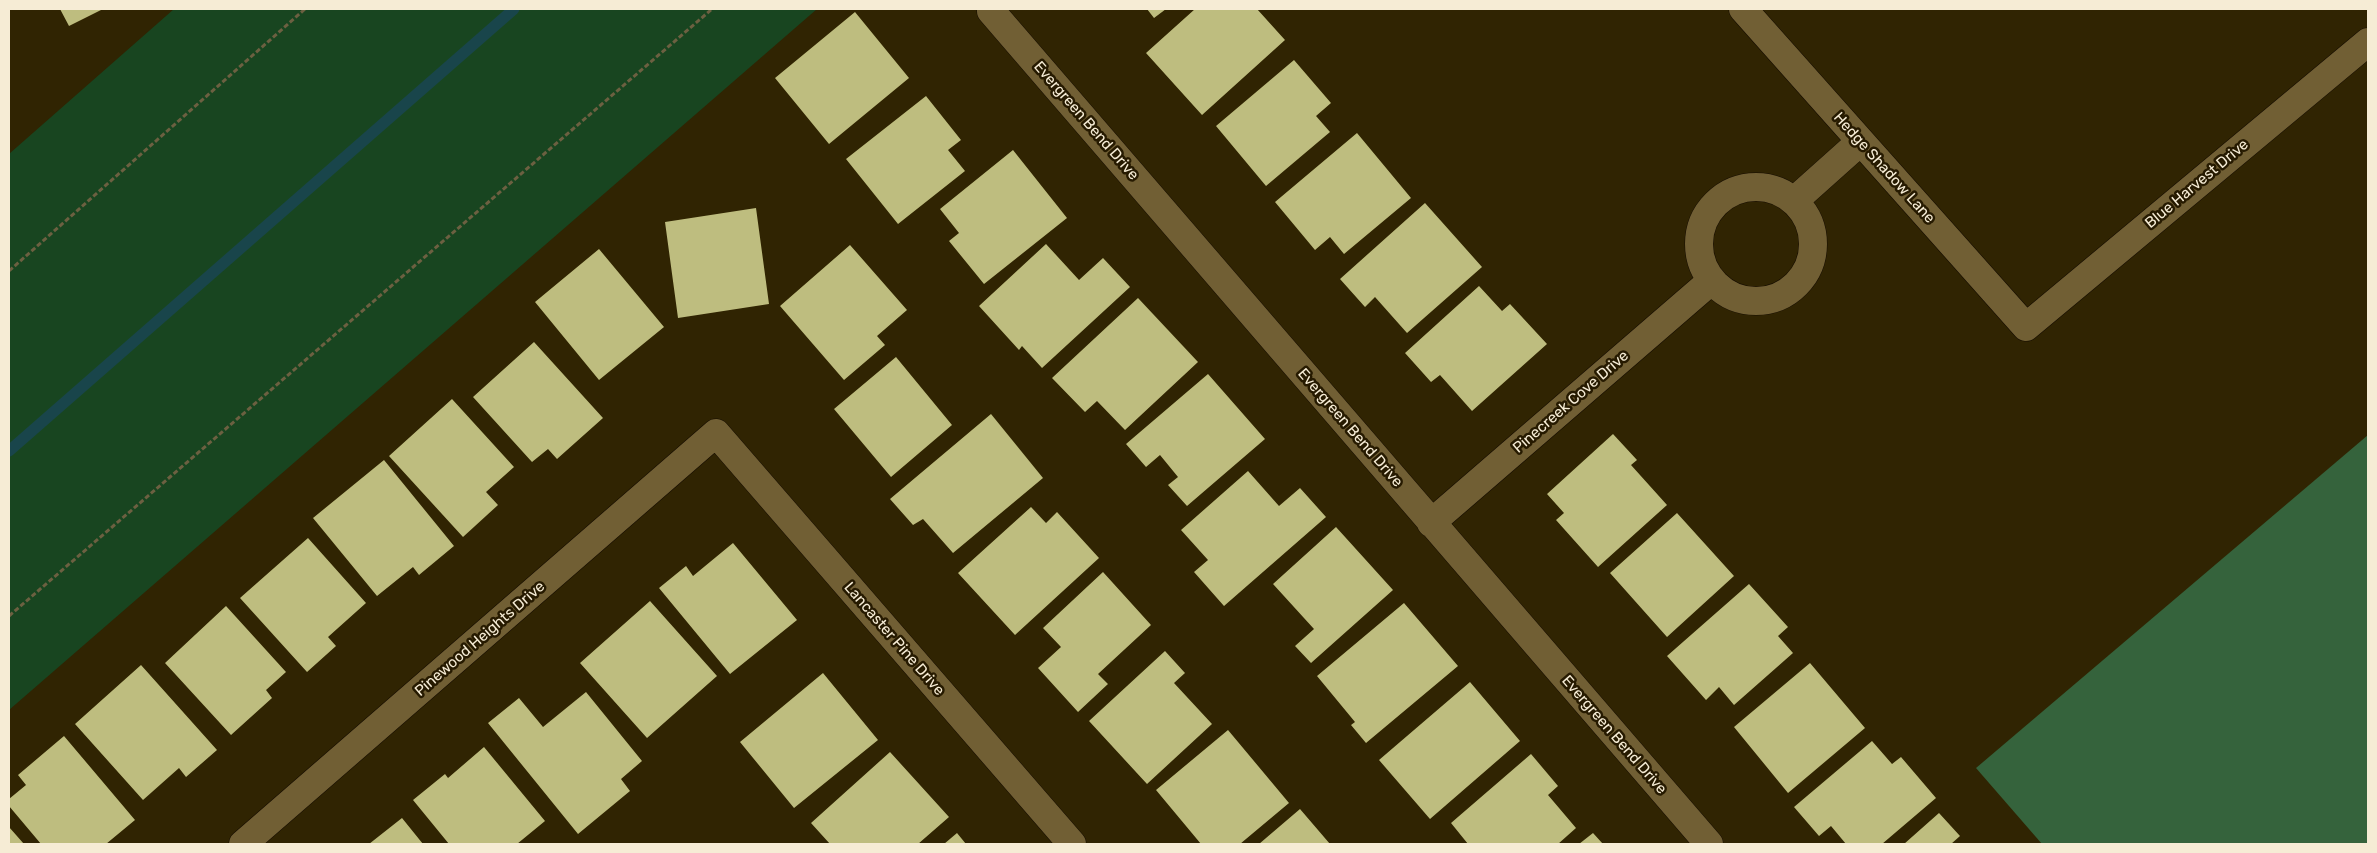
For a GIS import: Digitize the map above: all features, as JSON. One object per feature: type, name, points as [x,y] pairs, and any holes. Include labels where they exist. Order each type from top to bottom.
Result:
[{"type":"street","name":"Hedge Shadow Lane","points":[[1743,9],[2026,327]]},
{"type":"street","name":"Evergreen Bend Drive","points":[[991,11],[1709,844]]},
{"type":"street","name":"Blue Harvest Drive","points":[[2026,327],[2368,42]]},
{"type":"street","points":[[1794,201],[1860,142]]},
{"type":"street","points":[[1759,187],[1778,191],[1794,201],[1806,216],[1813,234],[1813,253],[1807,271],[1795,286],[1780,297],[1761,302],[1742,300],[1725,293],[1711,281],[1702,265],[1698,246],[1700,227],[1709,210],[1723,197],[1740,189],[1759,187]]},
{"type":"street","name":"Pinecreek Cove Drive","points":[[1431,523],[1711,281]]},
{"type":"street","name":"Pinewood Heights Drive","points":[[244,844],[716,434]]},
{"type":"street","name":"Lancaster Pine Drive","points":[[716,434],[1072,844]]},
{"type":"path","points":[[9,271],[305,9]]},
{"type":"path","points":[[9,616],[712,9]]},
{"type":"green space","points":[[174,9],[817,9],[9,710],[9,154]]},
{"type":"green space","points":[[2368,435],[2368,844],[2042,844],[1976,768]]},
{"type":"building","points":[[60,9],[103,9],[69,26]]},
{"type":"building","points":[[1147,9],[1166,9],[1154,18]]},
{"type":"building","points":[[1195,9],[1257,9],[1285,40],[1202,115],[1146,53]]},
{"type":"building","points":[[855,12],[909,78],[829,144],[775,78]]},
{"type":"building","points":[[1294,60],[1331,103],[1316,116],[1330,132],[1266,186],[1216,126]]},
{"type":"building","points":[[926,96],[961,140],[948,150],[965,171],[898,224],[846,159]]},
{"type":"building","points":[[1357,133],[1411,198],[1344,254],[1330,237],[1315,250],[1275,202]]},
{"type":"building","points":[[1013,150],[1067,218],[984,284],[949,241],[959,233],[940,209]]},
{"type":"building","points":[[1425,203],[1482,267],[1407,333],[1375,297],[1365,307],[1340,279]]},
{"type":"building","points":[[756,208],[769,304],[678,318],[665,222]]},
{"type":"building","points":[[1046,244],[1079,280],[1103,258],[1130,287],[1042,368],[1022,346],[1019,350],[979,306]]},
{"type":"building","points":[[850,245],[907,310],[877,336],[885,345],[844,380],[780,306]]},
{"type":"building","points":[[599,249],[664,327],[599,380],[535,302]]},
{"type":"building","points":[[1479,286],[1502,311],[1510,304],[1547,344],[1472,411],[1440,375],[1431,382],[1405,353]]},
{"type":"building","points":[[1138,298],[1198,362],[1125,430],[1097,401],[1085,412],[1052,378]]},
{"type":"building","points":[[534,342],[603,418],[557,459],[548,449],[532,462],[473,397]]},
{"type":"building","points":[[896,357],[952,425],[891,477],[834,409]]},
{"type":"building","points":[[1208,374],[1265,439],[1187,506],[1168,485],[1178,477],[1160,455],[1146,467],[1126,444]]},
{"type":"building","points":[[452,399],[514,467],[486,492],[498,505],[463,537],[389,456]]},
{"type":"building","points":[[991,414],[1043,478],[953,553],[923,519],[913,525],[890,499]]},
{"type":"building","points":[[1613,434],[1637,460],[1631,465],[1667,505],[1598,567],[1556,520],[1564,513],[1547,494]]},
{"type":"building","points":[[384,460],[454,546],[419,575],[413,567],[377,596],[313,518]]},
{"type":"building","points":[[1248,471],[1279,506],[1300,488],[1326,517],[1224,606],[1194,572],[1208,560],[1181,530]]},
{"type":"building","points":[[1031,507],[1046,523],[1057,512],[1099,558],[1015,635],[958,573]]},
{"type":"building","points":[[1677,513],[1734,576],[1667,637],[1610,573]]},
{"type":"building","points":[[1336,527],[1393,590],[1311,663],[1295,646],[1314,629],[1273,584]]},
{"type":"building","points":[[308,538],[366,603],[328,637],[336,646],[307,672],[240,598]]},
{"type":"building","points":[[733,543],[797,620],[730,674],[659,588],[686,566],[693,576]]},
{"type":"building","points":[[1103,572],[1151,625],[1098,674],[1108,684],[1078,712],[1038,668],[1061,647],[1043,628]]},
{"type":"building","points":[[1749,584],[1788,627],[1778,636],[1793,653],[1734,705],[1719,687],[1706,700],[1667,656]]},
{"type":"building","points":[[650,601],[717,676],[647,738],[580,663]]},
{"type":"building","points":[[1404,603],[1458,666],[1366,743],[1351,725],[1355,722],[1317,676]]},
{"type":"building","points":[[226,606],[286,672],[266,690],[272,698],[231,735],[165,663]]},
{"type":"building","points":[[1165,651],[1185,673],[1174,683],[1212,724],[1147,784],[1089,721]]},
{"type":"building","points":[[1810,663],[1865,728],[1788,793],[1734,727]]},
{"type":"building","points":[[141,665],[217,750],[186,777],[179,768],[143,800],[75,724]]},
{"type":"building","points":[[823,673],[878,740],[794,808],[740,742]]},
{"type":"building","points":[[1470,682],[1520,741],[1430,819],[1379,760]]},
{"type":"building","points":[[586,692],[642,761],[621,779],[630,791],[578,834],[488,723],[519,698],[543,727]]},
{"type":"building","points":[[1228,730],[1289,803],[1240,844],[1201,844],[1156,790]]},
{"type":"building","points":[[64,736],[135,820],[106,844],[41,844],[9,806],[9,799],[26,785],[18,775]]},
{"type":"building","points":[[1872,741],[1892,764],[1901,757],[1936,798],[1882,844],[1846,844],[1831,826],[1819,836],[1794,807]]},
{"type":"building","points":[[484,747],[545,821],[517,844],[449,844],[413,800],[445,774],[448,778]]},
{"type":"building","points":[[890,752],[949,817],[918,844],[830,844],[811,823]]},
{"type":"building","points":[[1531,754],[1558,786],[1548,795],[1576,828],[1558,844],[1468,844],[1451,823]]},
{"type":"building","points":[[1300,809],[1330,844],[1259,844]]},
{"type":"building","points":[[1939,813],[1960,836],[1951,844],[1904,844]]},
{"type":"building","points":[[402,818],[423,844],[369,844]]},
{"type":"building","points":[[9,827],[24,844],[9,844]]},
{"type":"building","points":[[957,833],[966,844],[944,844]]},
{"type":"building","points":[[1593,833],[1603,844],[1579,844]]},
{"type":"waterway","points":[[9,451],[514,9]]}]
